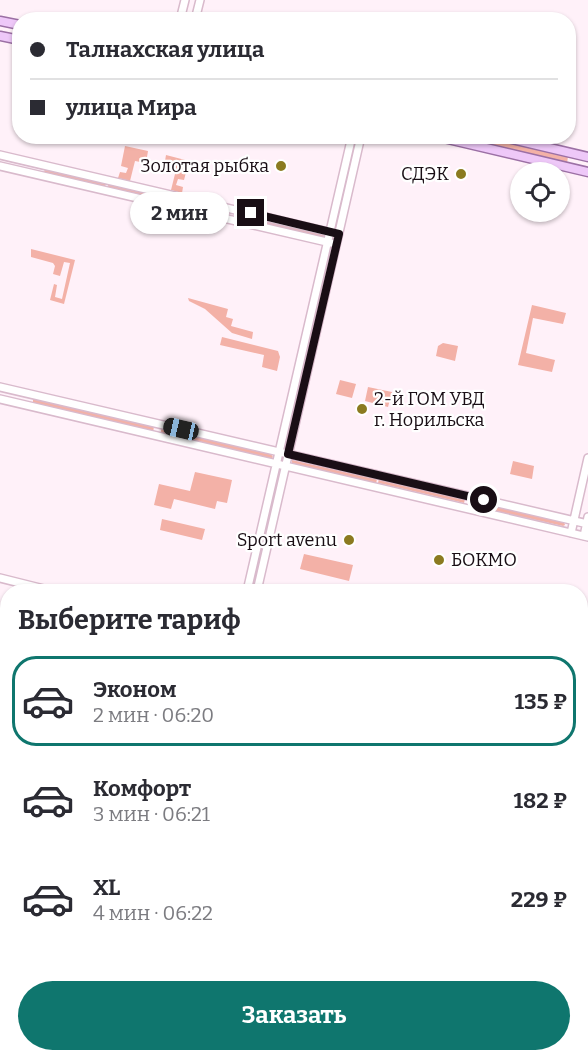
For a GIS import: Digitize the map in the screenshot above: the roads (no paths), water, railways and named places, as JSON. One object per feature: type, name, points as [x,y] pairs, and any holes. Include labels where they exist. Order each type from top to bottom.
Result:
[{"type":"main road","points":[[469,144],[588,172]]},
{"type":"main road","points":[[533,144],[588,157]]},
{"type":"street","points":[[249,584],[350,144]]},
{"type":"street","points":[[259,584],[359,144]]},
{"type":"street","points":[[0,155],[339,234]]},
{"type":"street","points":[[39,175],[41,165]]},
{"type":"street","points":[[0,166],[336,244]]},
{"type":"street","points":[[248,224],[251,213]]},
{"type":"street","points":[[0,387],[573,521],[587,522],[586,537],[0,399]]},
{"type":"street","points":[[571,532],[588,458]]},
{"type":"street","points":[[0,578],[24,584]]},
{"type":"place","name":"Золотая рыбка","points":[[281,166]]},
{"type":"place","name":"СДЭК","points":[[461,174]]},
{"type":"place","name":"2-й ГОМ УВД г. Норильска","points":[[362,409]]},
{"type":"place","name":"Sport avenu","points":[[349,540]]},
{"type":"place","name":"БОКМО","points":[[439,560]]}]
